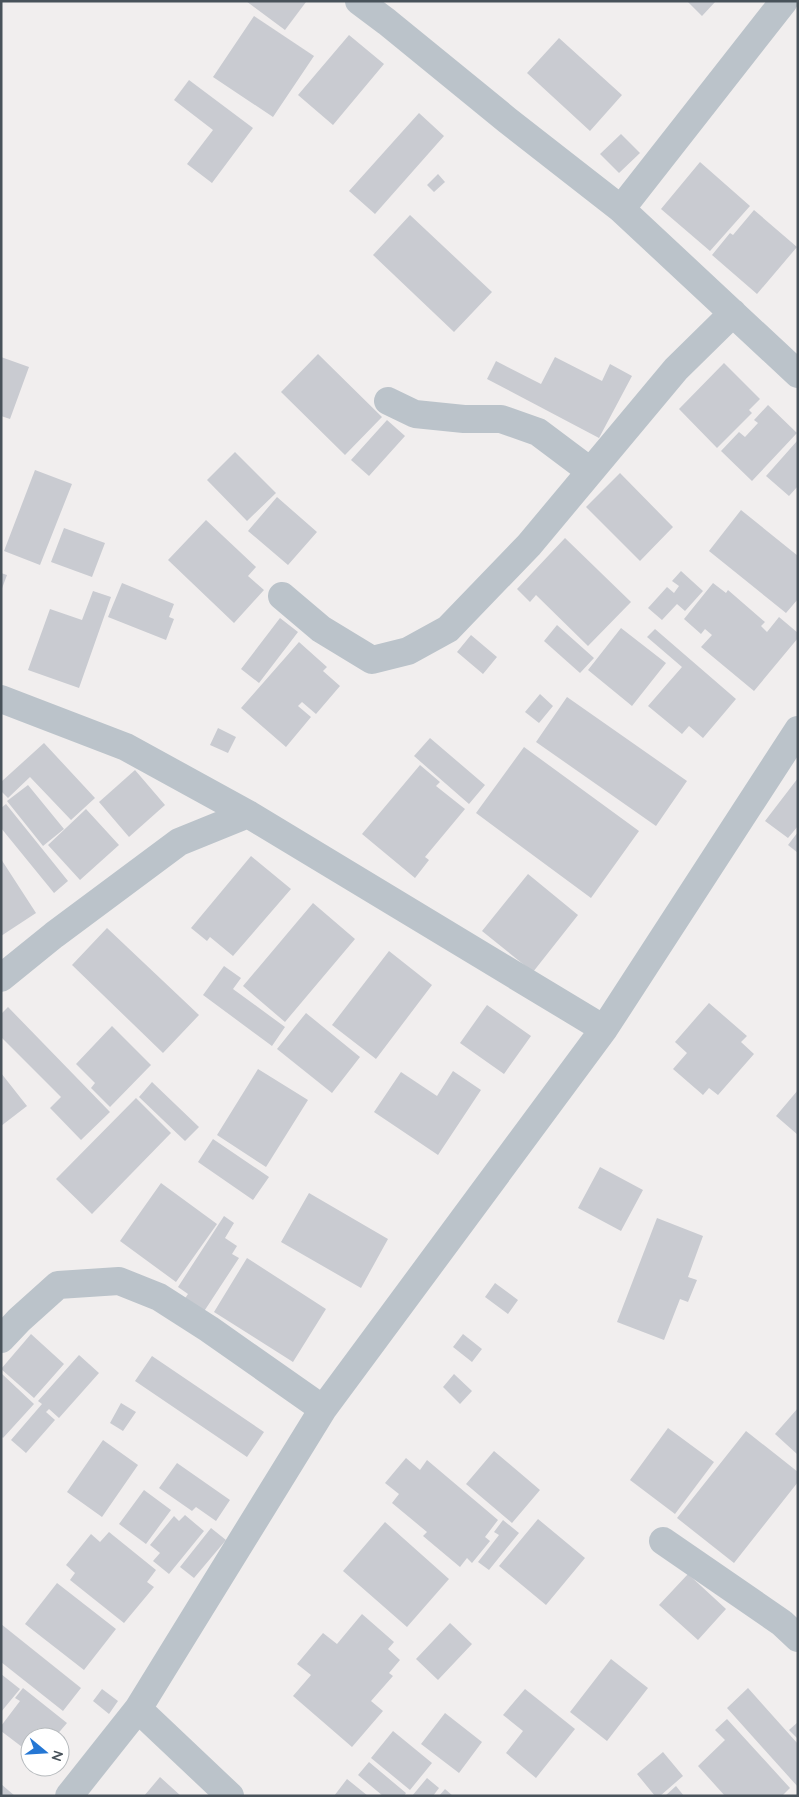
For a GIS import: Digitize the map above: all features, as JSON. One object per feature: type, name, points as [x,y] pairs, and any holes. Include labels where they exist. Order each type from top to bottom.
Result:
[{"type":"street","points":[[359,1],[621,209],[798,374]]},
{"type":"street","points":[[621,209],[784,1]]},
{"type":"street","points":[[282,596],[321,629],[372,660],[408,651],[448,629],[529,545],[676,369],[733,313]]},
{"type":"street","points":[[388,401],[415,414],[464,419],[502,419],[538,432],[590,471]]},
{"type":"street","points":[[1,699],[126,747],[248,814],[604,1029]]},
{"type":"street","points":[[69,1796],[138,1710],[323,1409],[604,1029],[798,730]]},
{"type":"street","points":[[1,978],[54,935],[179,842],[248,814]]},
{"type":"street","points":[[1,1339],[58,1285],[119,1281],[159,1297],[209,1329],[323,1409]]},
{"type":"street","points":[[663,1541],[782,1623],[798,1638]]},
{"type":"street","points":[[138,1710],[230,1796]]},
{"type":"building","points":[[246,1],[305,1],[306,2],[285,30]]},
{"type":"building","points":[[687,1],[716,1],[702,16]]},
{"type":"building","points":[[254,16],[314,56],[273,117],[213,77]]},
{"type":"building","points":[[349,35],[384,64],[333,125],[298,95]]},
{"type":"building","points":[[559,38],[622,95],[590,131],[527,73]]},
{"type":"building","points":[[189,80],[253,128],[212,183],[187,164],[213,130],[174,100]]},
{"type":"building","points":[[419,113],[444,136],[375,214],[349,191]]},
{"type":"building","points":[[621,134],[640,153],[619,173],[600,154]]},
{"type":"building","points":[[700,162],[750,206],[710,251],[661,209]]},
{"type":"building","points":[[438,174],[445,182],[434,192],[427,185]]},
{"type":"building","points":[[754,210],[797,247],[757,294],[712,255],[730,233],[733,235]]},
{"type":"building","points":[[410,215],[492,292],[454,332],[373,255]]},
{"type":"building","points":[[318,354],[382,417],[345,455],[281,392]]},
{"type":"building","points":[[1,357],[29,367],[10,419],[1,416]]},
{"type":"building","points":[[555,357],[602,381],[610,364],[632,376],[599,438],[487,379],[496,361],[541,384]]},
{"type":"building","points":[[724,363],[760,399],[749,410],[752,413],[717,448],[679,409]]},
{"type":"building","points":[[768,405],[797,433],[752,481],[721,451],[739,432],[745,437],[758,423],[754,420]]},
{"type":"building","points":[[387,420],[405,436],[369,476],[351,460]]},
{"type":"building","points":[[797,441],[798,486],[789,496],[766,476]]},
{"type":"building","points":[[235,452],[276,493],[247,521],[207,480]]},
{"type":"building","points":[[35,470],[72,484],[40,565],[4,551]]},
{"type":"building","points":[[620,473],[673,527],[640,561],[586,507]]},
{"type":"building","points":[[277,497],[317,532],[288,565],[248,531]]},
{"type":"building","points":[[741,510],[798,556],[798,599],[786,613],[709,551]]},
{"type":"building","points":[[206,520],[256,567],[248,576],[264,590],[234,623],[168,560]]},
{"type":"building","points":[[64,528],[105,543],[92,577],[51,562]]},
{"type":"building","points":[[565,538],[631,602],[588,646],[536,595],[530,602],[517,589]]},
{"type":"building","points":[[681,571],[703,591],[685,611],[677,604],[662,620],[648,608],[667,587],[674,593],[679,586],[672,581]]},
{"type":"building","points":[[1,573],[7,575],[1,591]]},
{"type":"building","points":[[122,583],[174,604],[169,617],[174,619],[166,640],[108,617]]},
{"type":"building","points":[[713,583],[726,593],[728,590],[765,622],[761,626],[767,632],[779,617],[798,633],[798,638],[754,691],[701,647],[712,635],[705,629],[701,634],[684,619]]},
{"type":"building","points":[[93,591],[111,597],[79,688],[28,670],[50,609],[82,620]]},
{"type":"building","points":[[280,618],[298,632],[259,683],[241,669]]},
{"type":"building","points":[[557,625],[594,658],[580,673],[544,641]]},
{"type":"building","points":[[621,628],[666,663],[632,706],[588,670]]},
{"type":"building","points":[[655,629],[736,699],[703,738],[689,726],[682,734],[648,706],[682,667],[647,637]]},
{"type":"building","points":[[471,635],[497,657],[483,674],[457,652]]},
{"type":"building","points":[[299,642],[327,667],[323,671],[340,686],[316,714],[302,702],[298,706],[311,717],[286,747],[241,708]]},
{"type":"building","points":[[540,694],[553,706],[539,723],[525,712]]},
{"type":"building","points":[[567,697],[687,781],[656,826],[536,742]]},
{"type":"building","points":[[218,728],[236,737],[228,753],[210,745]]},
{"type":"building","points":[[430,738],[485,785],[469,804],[414,756]]},
{"type":"building","points":[[44,743],[95,798],[71,820],[30,777],[8,798],[1,791],[1,782]]},
{"type":"building","points":[[524,747],[639,831],[591,898],[476,813]]},
{"type":"building","points":[[420,765],[440,782],[436,786],[465,809],[425,857],[429,860],[415,878],[362,834]]},
{"type":"building","points":[[135,770],[165,805],[129,837],[99,802]]},
{"type":"building","points":[[798,778],[798,826],[788,838],[765,821]]},
{"type":"building","points":[[28,785],[64,829],[43,846],[7,801]]},
{"type":"building","points":[[6,804],[68,881],[54,893],[1,828],[1,808]]},
{"type":"building","points":[[86,809],[119,845],[80,880],[48,845]]},
{"type":"building","points":[[798,832],[798,853],[788,845]]},
{"type":"building","points":[[251,856],[291,889],[233,956],[210,937],[207,941],[191,928]]},
{"type":"building","points":[[1,859],[36,913],[1,936]]},
{"type":"building","points":[[528,874],[578,915],[533,972],[482,931]]},
{"type":"building","points":[[313,903],[355,939],[285,1022],[243,986]]},
{"type":"building","points":[[107,928],[199,1015],[163,1053],[72,965]]},
{"type":"building","points":[[389,951],[432,985],[376,1059],[332,1025]]},
{"type":"building","points":[[224,966],[241,978],[233,989],[285,1027],[272,1046],[203,995]]},
{"type":"building","points":[[709,1003],[747,1036],[741,1042],[754,1054],[718,1095],[709,1088],[703,1095],[673,1069],[687,1053],[675,1042]]},
{"type":"building","points":[[487,1005],[531,1036],[504,1074],[460,1043]]},
{"type":"building","points":[[8,1007],[110,1112],[81,1140],[50,1108],[61,1097],[1,1037],[1,1014]]},
{"type":"building","points":[[306,1013],[360,1057],[332,1093],[277,1049]]},
{"type":"building","points":[[112,1026],[151,1065],[110,1107],[91,1088],[95,1083],[76,1064]]},
{"type":"building","points":[[258,1069],[308,1100],[266,1167],[217,1135]]},
{"type":"building","points":[[453,1071],[481,1090],[438,1155],[374,1112],[401,1072],[437,1096]]},
{"type":"building","points":[[1,1073],[27,1106],[1,1126]]},
{"type":"building","points":[[152,1082],[199,1127],[185,1141],[139,1097]]},
{"type":"building","points":[[798,1090],[798,1135],[776,1116]]},
{"type":"building","points":[[136,1098],[171,1133],[92,1214],[56,1179]]},
{"type":"building","points":[[213,1139],[269,1177],[253,1200],[198,1162]]},
{"type":"building","points":[[600,1167],[643,1190],[621,1231],[578,1208]]},
{"type":"building","points":[[161,1183],[217,1224],[176,1282],[120,1241]]},
{"type":"building","points":[[309,1193],[388,1239],[361,1288],[281,1242]]},
{"type":"building","points":[[224,1216],[234,1223],[225,1238],[237,1246],[232,1254],[239,1258],[201,1316],[181,1304],[188,1294],[178,1287]]},
{"type":"building","points":[[657,1218],[703,1236],[688,1277],[697,1280],[688,1302],[680,1299],[664,1340],[617,1322]]},
{"type":"building","points":[[247,1258],[326,1309],[293,1362],[214,1312]]},
{"type":"building","points":[[495,1283],[518,1300],[508,1314],[485,1297]]},
{"type":"building","points":[[31,1334],[64,1364],[34,1398],[1,1369]]},
{"type":"building","points":[[463,1334],[482,1349],[472,1362],[453,1347]]},
{"type":"building","points":[[79,1355],[99,1373],[59,1418],[49,1409],[46,1412],[55,1420],[26,1453],[11,1440],[42,1404],[38,1401]]},
{"type":"building","points":[[152,1356],[264,1432],[247,1457],[135,1381]]},
{"type":"building","points":[[1,1373],[34,1404],[3,1438],[1,1436]]},
{"type":"building","points":[[454,1374],[472,1391],[460,1404],[443,1387]]},
{"type":"building","points":[[121,1403],[136,1412],[123,1431],[110,1423]]},
{"type":"building","points":[[798,1408],[798,1453],[797,1454],[775,1434]]},
{"type":"building","points":[[668,1428],[714,1462],[675,1514],[630,1480]]},
{"type":"building","points":[[746,1431],[798,1472],[798,1482],[734,1563],[677,1518]]},
{"type":"building","points":[[103,1440],[138,1465],[102,1517],[67,1492]]},
{"type":"building","points":[[494,1451],[540,1490],[512,1523],[466,1484]]},
{"type":"building","points":[[406,1458],[420,1470],[427,1460],[498,1520],[485,1537],[490,1541],[472,1563],[467,1558],[460,1567],[423,1536],[427,1532],[392,1503],[399,1494],[385,1483]]},
{"type":"building","points":[[177,1463],[230,1500],[216,1521],[196,1507],[192,1511],[159,1488]]},
{"type":"building","points":[[144,1490],[171,1510],[146,1544],[119,1524]]},
{"type":"building","points":[[185,1515],[204,1531],[169,1574],[153,1561],[160,1553],[150,1545],[174,1516],[179,1521]]},
{"type":"building","points":[[538,1519],[585,1558],[546,1605],[499,1566]]},
{"type":"building","points":[[503,1520],[519,1533],[489,1570],[478,1562],[499,1535],[494,1532]]},
{"type":"building","points":[[385,1522],[449,1579],[407,1627],[343,1571]]},
{"type":"building","points":[[211,1528],[226,1540],[194,1578],[180,1567]]},
{"type":"building","points":[[109,1532],[156,1570],[147,1582],[154,1587],[124,1623],[70,1580],[75,1573],[66,1565],[91,1534],[100,1542]]},
{"type":"building","points":[[688,1574],[726,1609],[698,1640],[659,1605]]},
{"type":"building","points":[[57,1583],[116,1629],[84,1670],[25,1624]]},
{"type":"building","points":[[362,1614],[394,1642],[388,1649],[400,1660],[389,1673],[393,1676],[371,1701],[383,1711],[352,1747],[293,1696],[311,1675],[297,1664],[323,1633],[337,1644]]},
{"type":"building","points":[[450,1623],[472,1644],[438,1680],[416,1659]]},
{"type":"building","points":[[1,1624],[81,1688],[63,1711],[1,1662]]},
{"type":"building","points":[[611,1659],[648,1688],[607,1741],[570,1712]]},
{"type":"building","points":[[1,1674],[20,1689],[1,1712]]},
{"type":"building","points":[[23,1688],[67,1723],[64,1727],[20,1727],[20,1745],[1,1731],[1,1726],[20,1701],[15,1698]]},
{"type":"building","points":[[748,1688],[798,1744],[798,1787],[727,1708]]},
{"type":"building","points":[[102,1689],[118,1701],[109,1714],[93,1701]]},
{"type":"building","points":[[525,1689],[575,1729],[536,1778],[506,1753],[523,1731],[503,1715]]},
{"type":"building","points":[[445,1713],[482,1742],[459,1773],[421,1744]]},
{"type":"building","points":[[727,1719],[790,1788],[782,1796],[725,1796],[698,1766],[725,1740],[715,1730]]},
{"type":"building","points":[[798,1722],[798,1739],[789,1730]]},
{"type":"building","points":[[393,1731],[432,1763],[410,1790],[371,1758]]},
{"type":"building","points":[[663,1752],[683,1776],[660,1796],[655,1796],[637,1774]]},
{"type":"building","points":[[369,1762],[406,1793],[404,1796],[383,1796],[358,1775]]},
{"type":"building","points":[[160,1777],[181,1796],[144,1796]]},
{"type":"building","points":[[427,1778],[439,1788],[433,1796],[412,1796]]},
{"type":"building","points":[[347,1779],[368,1796],[334,1796]]},
{"type":"building","points":[[1,1784],[15,1796],[1,1796]]},
{"type":"building","points":[[676,1786],[684,1796],[665,1796]]},
{"type":"building","points":[[445,1789],[453,1796],[439,1796]]}]
